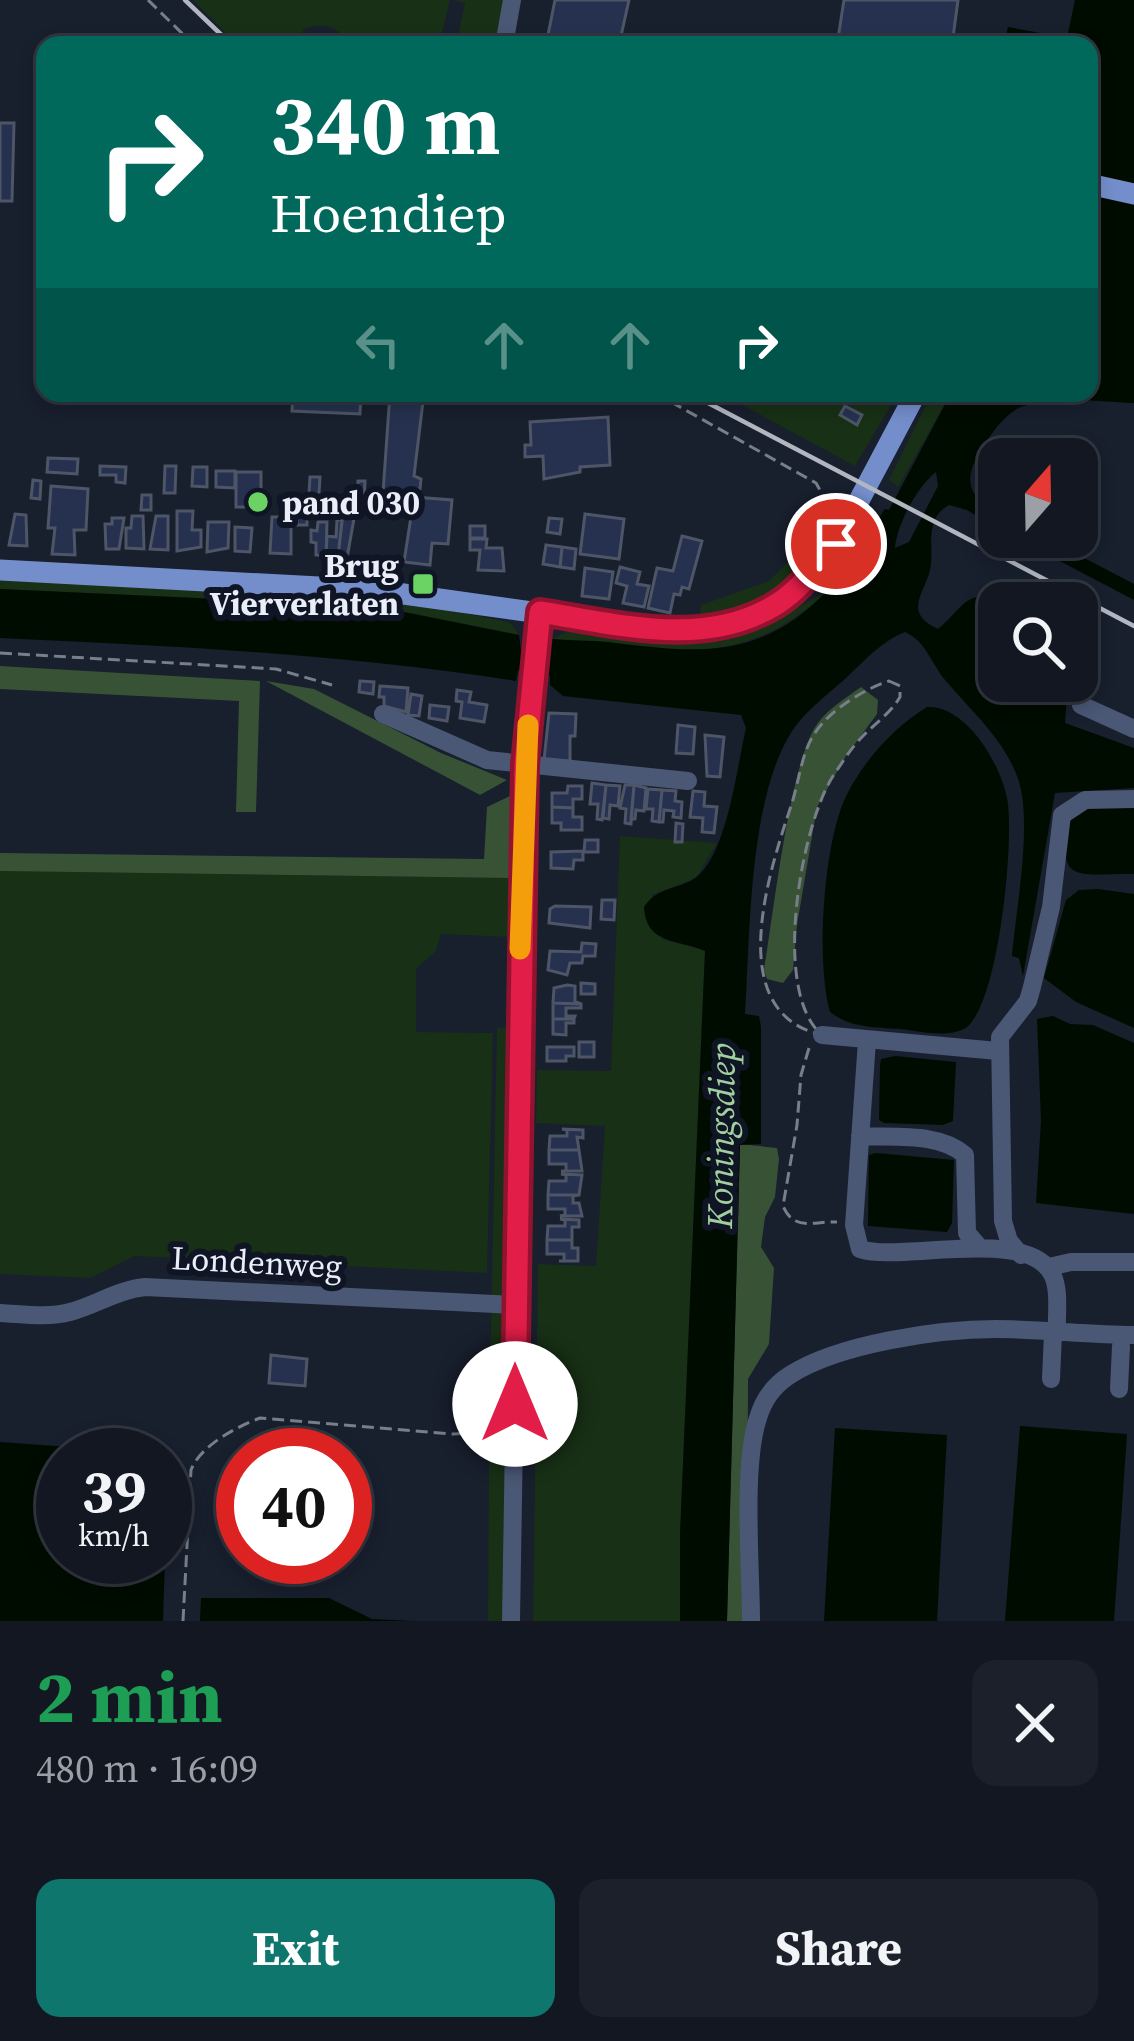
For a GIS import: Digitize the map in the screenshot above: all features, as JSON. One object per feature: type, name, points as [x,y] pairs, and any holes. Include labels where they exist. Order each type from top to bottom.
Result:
[{"type":"main road","points":[[1098,186],[1134,194]]},
{"type":"main road","points":[[0,570],[375,590],[678,631],[730,625],[788,596],[836,544],[911,402]]},
{"type":"street","points":[[506,36],[512,0]]},
{"type":"street","points":[[511,1621],[525,764],[540,612]]},
{"type":"street","points":[[1081,705],[1134,728]]},
{"type":"street","points":[[383,714],[487,760],[688,781]]},
{"type":"street","points":[[1022,1255],[1009,1241],[1003,1221],[1000,1037],[1033,987],[1051,907],[1062,815],[1084,800],[1134,799]]},
{"type":"street","points":[[822,1035],[998,1051]]},
{"type":"street","points":[[867,1041],[854,1229],[860,1249],[980,1248],[1022,1255],[1048,1267],[1071,1262],[1134,1262]]},
{"type":"street","points":[[860,1136],[931,1140],[953,1145],[965,1155],[967,1233],[980,1248]]},
{"type":"street","points":[[1048,1267],[1056,1282],[1051,1379]]},
{"type":"street","name":"Londenweg","points":[[0,1313],[47,1316],[72,1311],[123,1289],[145,1287],[515,1305]]},
{"type":"street","points":[[751,1621],[753,1441],[767,1396],[787,1376],[821,1360],[892,1342],[994,1329],[1090,1335],[1130,1343],[1119,1389]]},
{"type":"path","points":[[148,0],[185,36]]},
{"type":"path","points":[[671,402],[816,483],[835,517],[845,522]]},
{"type":"path","points":[[0,653],[276,669],[332,685]]},
{"type":"path","points":[[889,681],[900,686],[900,697],[859,740],[832,778],[816,808],[804,862],[795,964],[800,1000],[822,1035],[802,1030],[785,1016],[762,978],[760,954],[770,865],[813,735],[871,687],[889,681]]},
{"type":"path","points":[[822,1035],[807,1051],[801,1075],[783,1206],[798,1224],[832,1221],[854,1229]]},
{"type":"path","points":[[183,1621],[191,1470],[196,1457],[246,1423],[260,1418],[452,1434],[514,1432]]},
{"type":"green space","points":[[193,0],[450,0],[441,36],[343,36],[319,26],[304,29],[301,36],[229,36]]},
{"type":"green space","points":[[453,0],[504,0],[498,36],[458,36],[465,3]]},
{"type":"green space","points":[[737,402],[893,402],[855,466]]},
{"type":"green space","points":[[928,402],[946,402],[898,487],[889,480]]},
{"type":"green space","points":[[795,555],[803,567],[799,581],[743,613],[699,621],[701,605],[769,581]]},
{"type":"green space","points":[[0,579],[286,590],[426,606],[504,621],[519,635],[374,606],[0,589]]},
{"type":"green space","points":[[830,589],[764,635],[731,645],[665,650],[552,639],[573,628],[673,639],[722,639],[765,626]]},
{"type":"green space","points":[[0,666],[260,681],[256,812],[236,812],[239,701],[0,689]]},
{"type":"green space","points":[[266,681],[314,689],[441,753],[507,780],[480,795]]},
{"type":"green space","points":[[861,687],[878,700],[877,714],[817,807],[793,970],[783,983],[767,979],[764,970],[778,879],[808,742],[832,708]]},
{"type":"green space","points":[[514,794],[512,878],[0,871],[0,853],[484,859],[487,807]]},
{"type":"green space","points":[[620,836],[717,843],[696,878],[652,895],[662,939],[705,950],[680,1621],[533,1621],[538,1264],[596,1266],[605,1126],[536,1123],[537,1070],[611,1071]]},
{"type":"green space","points":[[0,871],[512,878],[510,937],[441,934],[436,951],[416,969],[416,1032],[493,1033],[487,1273],[135,1256],[90,1278],[0,1274]]},
{"type":"green space","points":[[508,1027],[512,1133],[507,1425],[489,1425],[497,1028]]},
{"type":"green space","points":[[740,1144],[777,1148],[779,1159],[775,1197],[765,1217],[761,1247],[774,1268],[769,1344],[748,1379],[747,1621],[727,1621]]},
{"type":"green space","points":[[489,1437],[507,1444],[506,1621],[488,1621]]},
{"type":"water","points":[[1075,0],[1134,0],[1134,403],[1098,401],[1098,36],[1067,36]]},
{"type":"water","points":[[1008,27],[1056,36],[1006,36]]},
{"type":"water","name":"Koningsdiep","points":[[946,402],[1041,402],[1007,416],[990,438],[978,438],[970,481],[978,499],[978,517],[949,505],[936,517],[929,574],[918,607],[926,622],[938,629],[967,601],[978,598],[978,702],[1066,702],[1065,723],[1134,748],[1134,788],[1055,793],[1023,976],[1019,958],[1012,956],[1024,841],[1018,779],[996,739],[919,641],[905,632],[881,646],[807,713],[788,738],[766,799],[751,910],[745,1014],[759,1016],[761,1027],[761,1144],[740,1145],[727,1621],[680,1621],[705,951],[657,934],[644,907],[657,895],[693,879],[710,861],[735,784],[746,728],[741,715],[563,696],[550,685],[550,675],[538,680],[538,673],[518,670],[516,681],[323,658],[0,638],[0,589],[374,606],[519,635],[521,651],[546,654],[552,639],[669,649],[724,647],[775,631],[800,615],[850,563],[885,509],[889,510]],"holes":[[[936,472],[938,486],[909,542],[895,548],[909,507]]]},
{"type":"water","points":[[1054,558],[1084,558],[1134,584],[1134,600]]},
{"type":"water","points":[[927,707],[955,715],[979,739],[1003,784],[1009,818],[1002,921],[987,990],[964,1029],[949,1033],[863,1026],[838,1017],[830,1012],[823,966],[826,878],[843,803],[878,749]]},
{"type":"water","points":[[1091,807],[1134,808],[1134,874],[1087,874],[1070,867],[1066,857],[1069,822]]},
{"type":"water","points":[[1079,890],[1134,894],[1134,1028],[1076,1002],[1044,978],[1066,900]]},
{"type":"water","points":[[1053,1016],[1070,1024],[1093,1025],[1134,1043],[1134,1214],[1036,1203],[1041,1121],[1037,1019]]},
{"type":"water","points":[[881,1059],[956,1062],[953,1121],[943,1125],[879,1120]]},
{"type":"water","points":[[869,1155],[954,1160],[952,1223],[947,1232],[868,1226]]},
{"type":"water","points":[[1020,1426],[1127,1434],[1114,1621],[1005,1621]]},
{"type":"water","points":[[835,1428],[947,1435],[937,1621],[824,1621]]},
{"type":"water","points":[[0,1442],[36,1445],[36,1584],[164,1584],[163,1621],[0,1621]]},
{"type":"water","points":[[201,1598],[329,1598],[372,1619],[412,1621],[200,1621]]},
{"type":"building","points":[[555,0],[629,0],[621,36],[548,36]]},
{"type":"building","points":[[844,0],[958,0],[953,36],[838,36]]},
{"type":"building","points":[[0,123],[14,123],[12,201],[0,201]]},
{"type":"building","points":[[292,402],[361,402],[360,414],[292,411]]},
{"type":"building","points":[[389,402],[423,402],[414,476],[421,479],[420,489],[407,491],[406,511],[382,507]]},
{"type":"building","points":[[845,406],[862,415],[857,425],[840,415]]},
{"type":"building","points":[[608,417],[610,465],[580,467],[580,472],[544,479],[543,456],[525,457],[525,445],[531,445],[530,422]]},
{"type":"building","points":[[48,458],[78,459],[77,474],[47,472]]},
{"type":"building","points":[[100,466],[126,467],[125,483],[116,482],[116,475],[100,475]]},
{"type":"building","points":[[165,466],[176,466],[175,493],[164,493]]},
{"type":"building","points":[[193,467],[207,467],[207,487],[192,486]]},
{"type":"building","points":[[216,471],[235,471],[235,488],[216,487]]},
{"type":"building","points":[[236,472],[261,472],[261,507],[236,507]]},
{"type":"building","points":[[310,477],[320,477],[319,494],[309,494]]},
{"type":"building","points":[[33,480],[41,481],[40,499],[31,498]]},
{"type":"building","points":[[358,481],[365,481],[364,502],[357,502]]},
{"type":"building","points":[[51,486],[88,489],[86,530],[74,530],[75,555],[52,554],[55,528],[48,528]]},
{"type":"building","points":[[142,495],[151,495],[151,510],[141,510]]},
{"type":"building","points":[[308,496],[318,497],[318,518],[307,517]]},
{"type":"building","points":[[414,497],[452,500],[448,544],[432,543],[430,565],[404,562]]},
{"type":"building","points":[[298,507],[307,508],[307,525],[297,525]]},
{"type":"building","points":[[177,511],[193,511],[192,530],[201,530],[201,547],[177,551]]},
{"type":"building","points":[[343,513],[355,513],[347,558],[338,557]]},
{"type":"building","points":[[15,514],[26,515],[27,546],[9,545]]},
{"type":"building","points":[[585,514],[624,519],[619,559],[580,554]]},
{"type":"building","points":[[132,516],[143,516],[144,549],[126,548],[126,528],[131,528]]},
{"type":"building","points":[[156,516],[168,516],[168,550],[150,549]]},
{"type":"building","points":[[272,517],[291,517],[291,554],[270,553]]},
{"type":"building","points":[[112,518],[124,518],[119,549],[106,549],[105,524],[112,524]]},
{"type":"building","points":[[549,518],[562,519],[560,534],[547,532]]},
{"type":"building","points":[[337,520],[342,520],[338,557],[326,556],[327,536],[336,537]]},
{"type":"building","points":[[208,522],[229,522],[228,548],[207,552]]},
{"type":"building","points":[[318,522],[327,522],[326,556],[316,555],[316,543],[311,542],[311,530],[317,531]]},
{"type":"building","points":[[470,526],[485,526],[485,538],[470,538]]},
{"type":"building","points":[[235,527],[252,528],[250,552],[235,551]]},
{"type":"building","points":[[682,536],[702,541],[689,589],[682,587],[680,595],[674,594],[670,613],[648,608],[657,568],[673,571]]},
{"type":"building","points":[[470,539],[487,539],[486,548],[502,548],[504,571],[478,570],[480,550],[470,550]]},
{"type":"building","points":[[546,545],[562,547],[560,567],[543,564]]},
{"type":"building","points":[[562,547],[576,549],[574,569],[560,567]]},
{"type":"building","points":[[620,567],[640,572],[637,584],[649,586],[644,607],[623,603],[627,586],[616,583]]},
{"type":"building","points":[[585,568],[613,572],[609,599],[582,596]]},
{"type":"building","points":[[360,681],[374,682],[373,694],[359,692]]},
{"type":"building","points":[[380,686],[408,688],[406,712],[384,706]]},
{"type":"building","points":[[457,690],[471,692],[469,702],[487,705],[484,722],[460,718],[462,702],[456,701]]},
{"type":"building","points":[[411,694],[422,696],[419,716],[408,715]]},
{"type":"building","points":[[430,705],[449,707],[447,721],[429,718]]},
{"type":"building","points":[[549,713],[576,714],[570,761],[544,760]]},
{"type":"building","points":[[678,725],[695,727],[693,754],[676,753]]},
{"type":"building","points":[[705,735],[724,737],[720,777],[707,776]]},
{"type":"building","points":[[592,783],[606,785],[602,820],[597,819],[598,804],[590,804]]},
{"type":"building","points":[[606,785],[620,786],[618,806],[610,805],[609,819],[603,818]]},
{"type":"building","points":[[625,785],[634,785],[631,824],[625,823],[626,809],[620,808]]},
{"type":"building","points":[[634,785],[646,788],[644,811],[636,810],[631,819]]},
{"type":"building","points":[[568,786],[582,786],[582,799],[573,799],[573,808],[552,807],[552,793],[567,793]]},
{"type":"building","points":[[648,789],[662,790],[659,822],[652,821],[653,809],[646,809]]},
{"type":"building","points":[[662,790],[676,791],[675,801],[682,802],[681,818],[664,810],[663,822],[659,822]]},
{"type":"building","points":[[693,791],[705,792],[704,806],[717,807],[714,833],[702,832],[703,818],[690,817]]},
{"type":"building","points":[[552,807],[573,808],[573,817],[582,817],[582,830],[561,830],[561,823],[552,823]]},
{"type":"building","points":[[676,823],[683,824],[682,842],[675,842]]},
{"type":"building","points":[[585,840],[598,840],[598,852],[584,852]]},
{"type":"building","points":[[583,851],[583,860],[574,860],[573,869],[551,868],[551,852]]},
{"type":"building","points":[[602,900],[615,900],[614,920],[601,919]]},
{"type":"building","points":[[591,907],[590,928],[549,923],[550,909]]},
{"type":"building","points":[[582,943],[596,944],[595,956],[570,963],[567,975],[548,970],[550,951],[581,952]]},
{"type":"building","points":[[581,983],[595,984],[595,994],[581,994]]},
{"type":"building","points":[[575,986],[575,1001],[581,1004],[553,1003],[554,988]]},
{"type":"building","points":[[553,1003],[581,1004],[581,1008],[566,1008],[566,1016],[574,1019],[553,1019]]},
{"type":"building","points":[[553,1019],[574,1019],[574,1023],[566,1023],[566,1035],[553,1034]]},
{"type":"building","points":[[579,1042],[594,1042],[594,1057],[579,1057]]},
{"type":"building","points":[[547,1047],[574,1047],[574,1056],[547,1061]]},
{"type":"building","points":[[562,1129],[583,1130],[583,1138],[577,1137],[579,1150],[549,1150],[550,1136],[567,1136]]},
{"type":"building","points":[[549,1150],[579,1150],[582,1171],[549,1164]]},
{"type":"building","points":[[561,1174],[582,1175],[579,1195],[548,1195],[549,1181],[566,1181]]},
{"type":"building","points":[[548,1195],[579,1195],[573,1196],[573,1203],[579,1203],[582,1216],[560,1216],[565,1209],[548,1209]]},
{"type":"building","points":[[560,1219],[579,1220],[579,1227],[572,1227],[572,1240],[547,1240],[548,1226],[565,1226]]},
{"type":"building","points":[[547,1240],[572,1240],[578,1261],[564,1261],[564,1254],[547,1254]]},
{"type":"building","points":[[271,1355],[307,1359],[305,1386],[269,1383]]},
{"type":"railway","points":[[185,0],[223,36]]},
{"type":"railway","points":[[706,402],[1134,626]]},
{"type":"slow traffic","points":[[520,949],[528,725]]},
{"type":"place","name":"pand 030","points":[[258,502]]},
{"type":"place","name":"Brug Vierverlaten","points":[[423,584]]},
{"type":"route","points":[[515,1404],[525,764],[540,612],[678,631],[730,625],[788,596],[836,544]]}]
